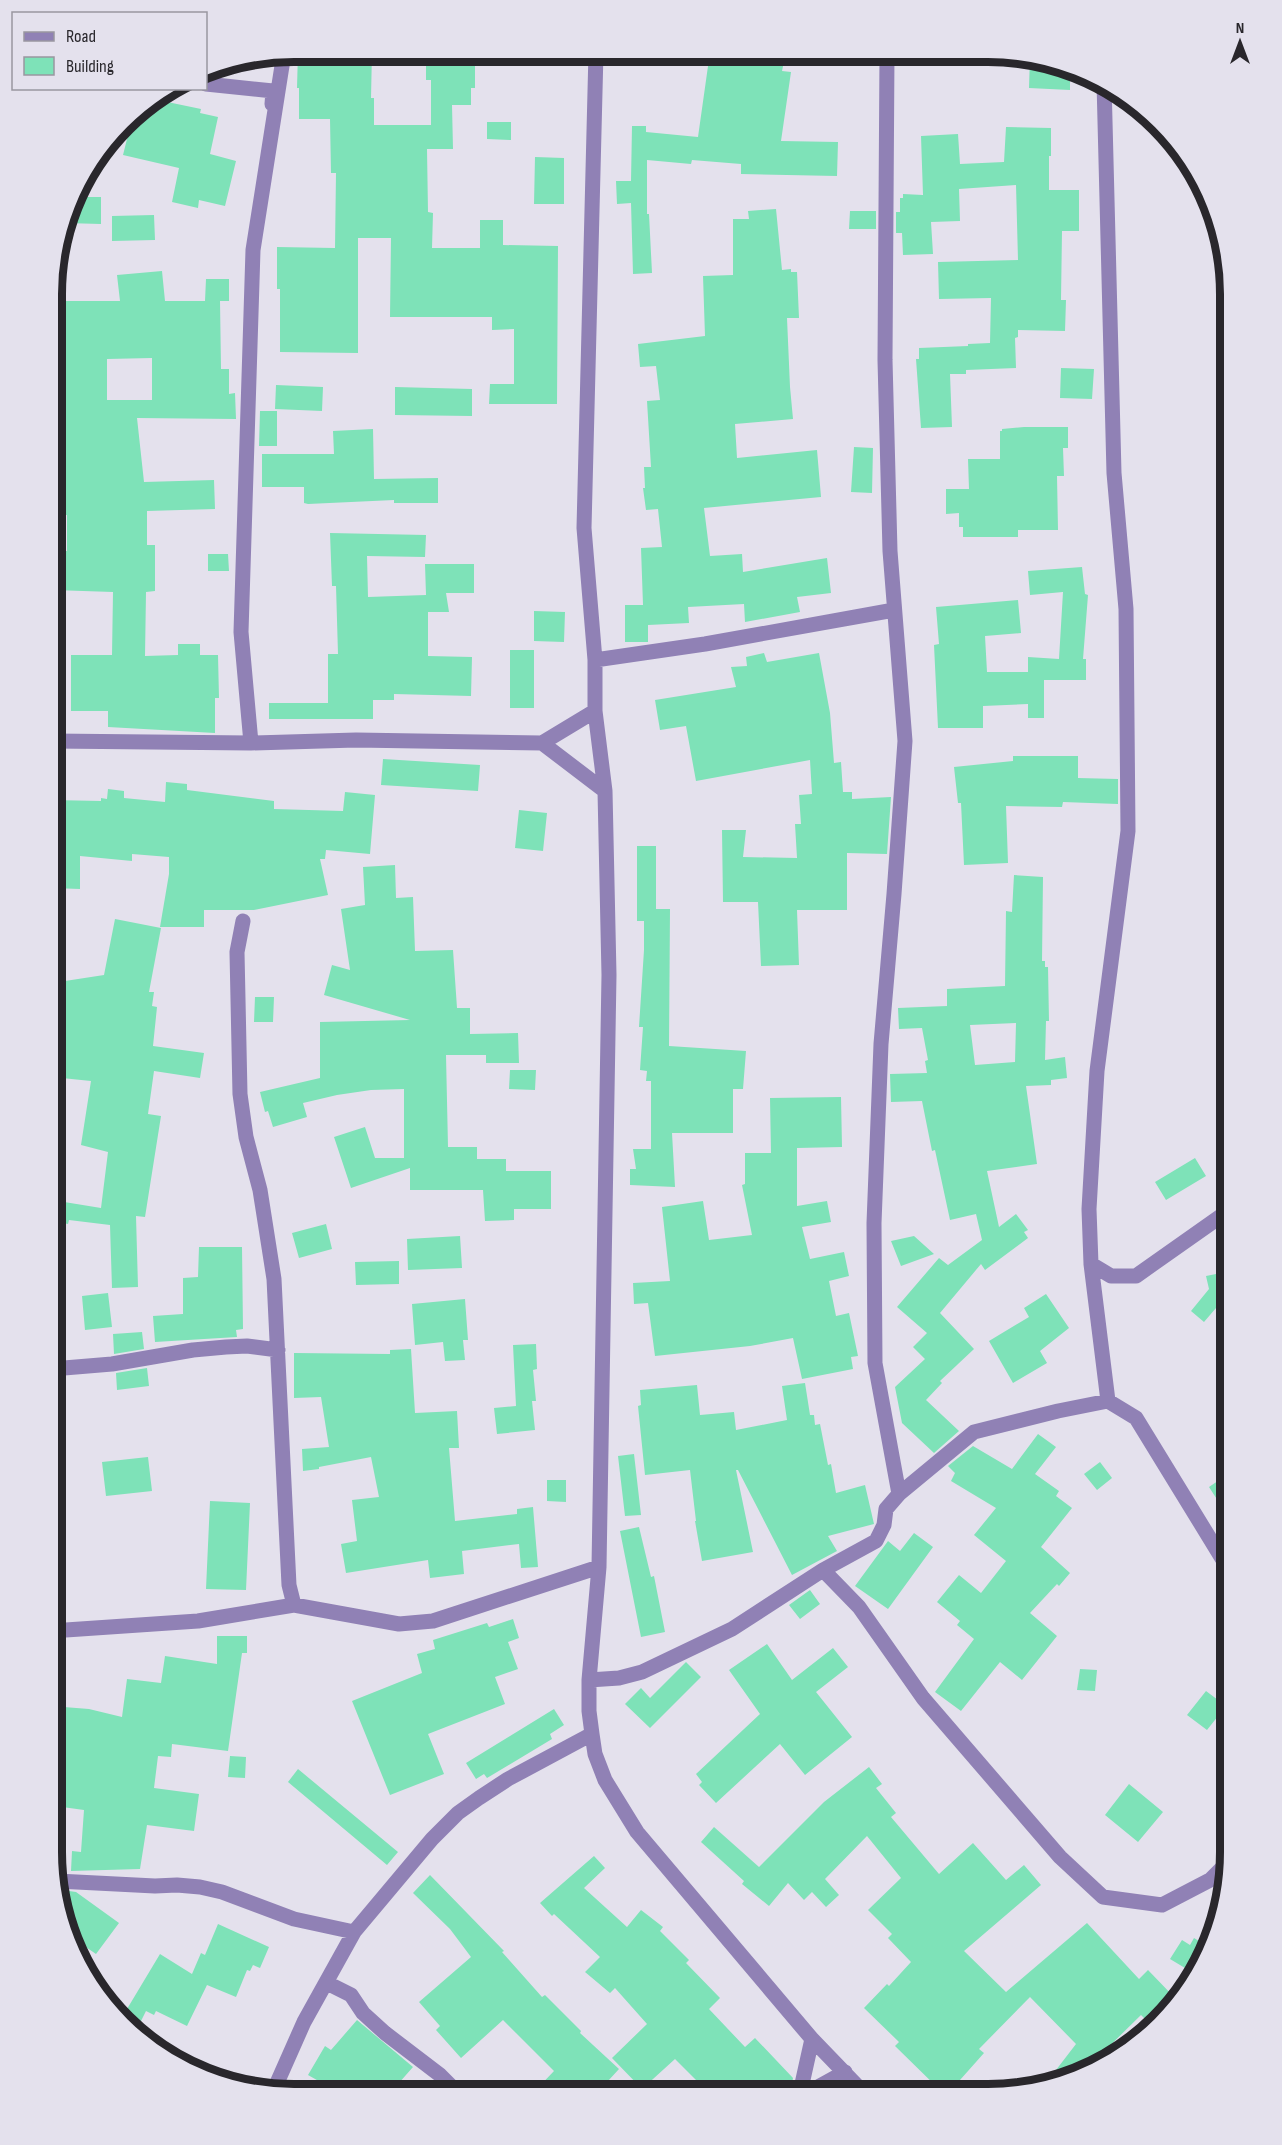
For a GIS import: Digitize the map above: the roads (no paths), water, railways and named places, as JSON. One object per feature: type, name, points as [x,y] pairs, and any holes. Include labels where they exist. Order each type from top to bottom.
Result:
[{"type":"street","points":[[253,250],[283,62]]},
{"type":"street","points":[[596,62],[584,528],[595,660],[595,711],[605,791],[609,975],[599,1566],[589,1680],[591,1734],[595,1754],[605,1780],[637,1832],[812,2039],[856,2084]]},
{"type":"street","points":[[887,62],[885,360],[890,551],[905,741],[881,1044],[874,1247],[875,1363],[899,1494]]},
{"type":"street","points":[[207,84],[273,91],[253,250],[241,632],[251,742]]},
{"type":"street","points":[[1104,93],[1114,473],[1126,609],[1128,831],[1097,1071],[1089,1209],[1091,1264],[1108,1401]]},
{"type":"street","points":[[595,660],[705,644],[894,610]]},
{"type":"street","points":[[62,741],[542,742],[595,711]]},
{"type":"street","points":[[542,742],[605,791]]},
{"type":"street","points":[[243,921],[237,952],[240,1094],[246,1137],[260,1190],[274,1279],[289,1585],[294,1605]]},
{"type":"street","points":[[1091,1264],[1111,1276],[1136,1276],[1220,1217]]},
{"type":"street","points":[[62,1368],[112,1364],[226,1347],[248,1346],[278,1350]]},
{"type":"street","points":[[589,1680],[619,1678],[642,1672],[732,1629],[823,1570],[876,1541],[884,1525],[886,1509],[899,1494],[974,1432],[1108,1401],[1136,1418],[1220,1555]]},
{"type":"street","points":[[62,1630],[198,1621],[294,1605],[399,1624],[433,1621],[599,1566]]},
{"type":"street","points":[[823,1570],[859,1607],[924,1698],[1060,1857],[1103,1897],[1162,1905],[1210,1880],[1220,1870]]},
{"type":"street","points":[[277,2083],[304,2022],[354,1932],[425,1847],[458,1813],[508,1779],[591,1734]]},
{"type":"street","points":[[63,1881],[200,1887],[222,1892],[294,1920],[354,1932]]},
{"type":"street","points":[[327,1983],[351,1995],[363,2013],[385,2033],[450,2084]]},
{"type":"street","points":[[802,2084],[812,2039]]},
{"type":"street","points":[[824,2084],[845,2072]]}]
